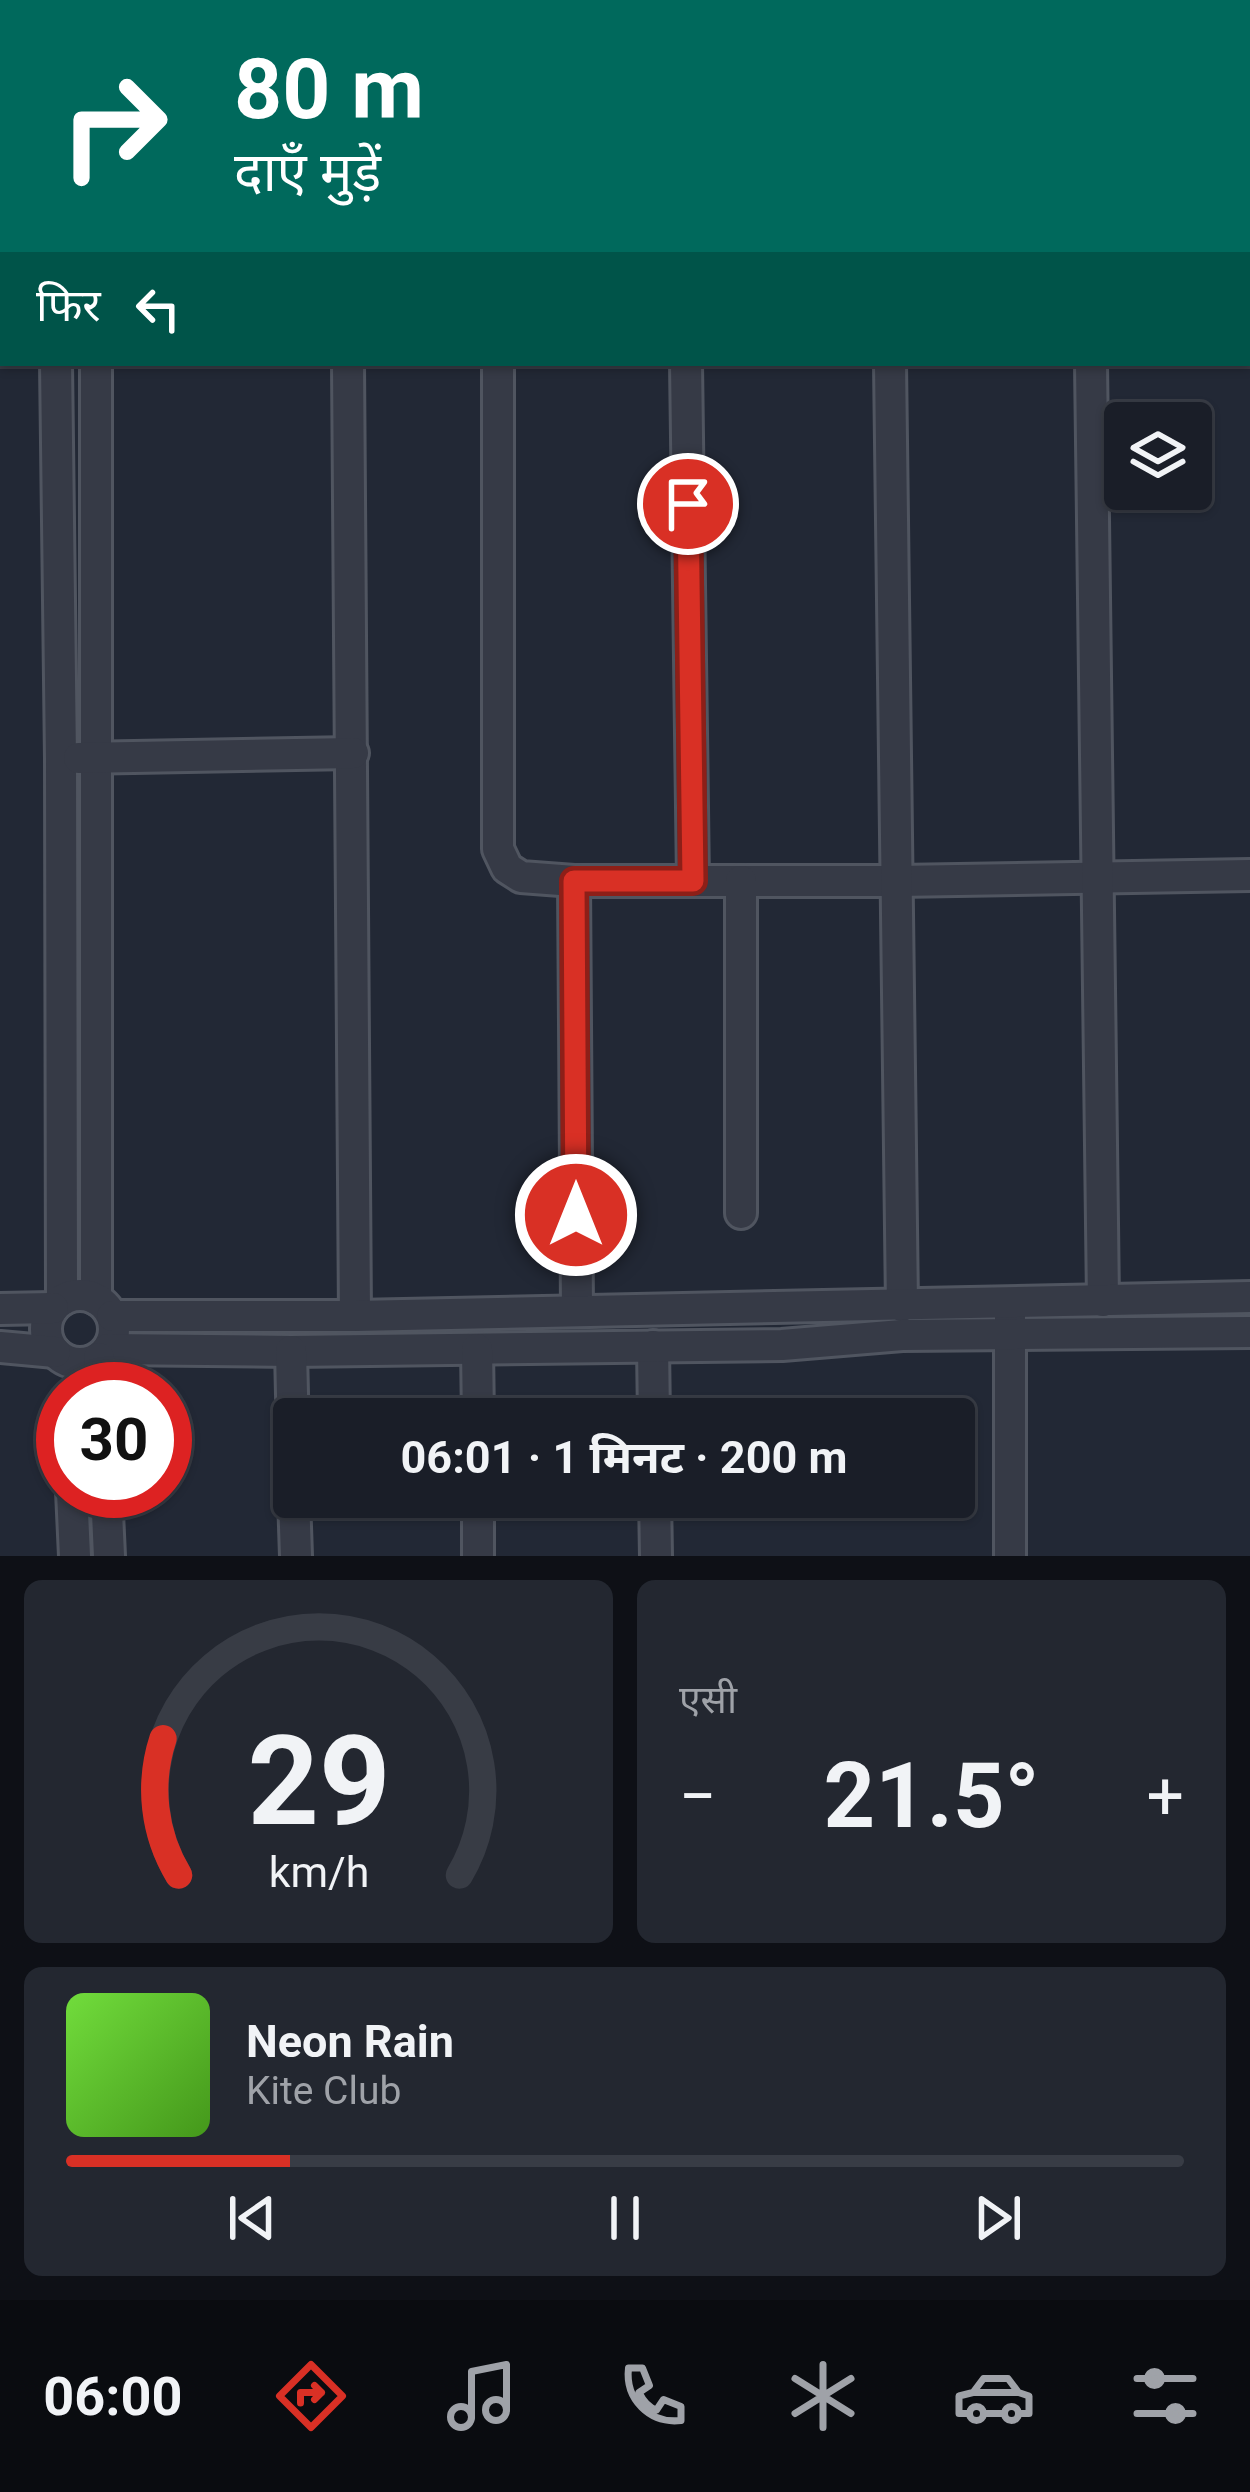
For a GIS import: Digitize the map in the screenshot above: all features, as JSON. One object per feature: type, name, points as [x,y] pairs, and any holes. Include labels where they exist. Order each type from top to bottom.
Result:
[{"type":"street","points":[[56,366],[61,759],[57,1304],[47,1318],[45,1333],[60,1362]]},
{"type":"street","points":[[95,366],[104,1307],[113,1339],[103,1362]]},
{"type":"street","points":[[348,366],[355,1316]]},
{"type":"street","points":[[498,366],[498,849],[507,868],[520,878],[898,881],[1250,875]]},
{"type":"street","points":[[686,366],[693,881]]},
{"type":"street","points":[[890,366],[902,1306]]},
{"type":"street","points":[[1091,366],[1103,1301]]},
{"type":"street","points":[[61,759],[352,753]]},
{"type":"street","points":[[574,881],[577,1310]]},
{"type":"street","points":[[741,881],[741,1213]]},
{"type":"street","points":[[0,1310],[57,1304],[73,1296],[104,1307],[355,1316],[902,1306],[1010,1319],[1250,1332]]},
{"type":"street","points":[[142,1362],[290,1351],[782,1346],[902,1335],[1103,1301],[1250,1297]]},
{"type":"street","points":[[1010,1319],[1010,1556]]},
{"type":"street","points":[[0,1346],[46,1362]]},
{"type":"street","points":[[653,1346],[654,1398]]},
{"type":"street","points":[[477,1349],[478,1398]]},
{"type":"street","points":[[290,1351],[291,1398]]},
{"type":"street","points":[[73,1518],[75,1556]]},
{"type":"street","points":[[107,1518],[109,1556]]},
{"type":"street","points":[[295,1518],[296,1556]]},
{"type":"street","points":[[478,1518],[478,1556]]},
{"type":"street","points":[[655,1518],[656,1556]]},
{"type":"route","points":[[576,1215],[574,881],[693,881],[688,504]]}]
